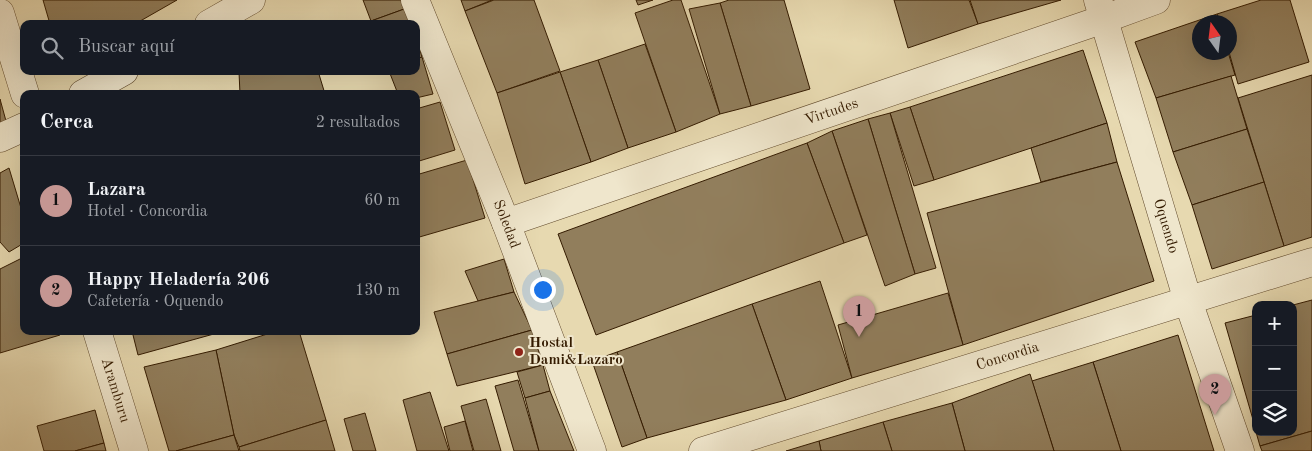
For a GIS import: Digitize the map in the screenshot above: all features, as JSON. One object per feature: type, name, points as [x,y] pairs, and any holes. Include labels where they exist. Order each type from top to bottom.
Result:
[{"type":"street","points":[[215,20],[251,0]]},
{"type":"street","name":"Soledad","points":[[415,0],[506,223],[592,451]]},
{"type":"street","name":"Virtudes","points":[[506,223],[1101,9],[1156,0]]},
{"type":"street","name":"Oquendo","points":[[1101,9],[1188,301],[1240,451]]},
{"type":"street","points":[[0,13],[24,90]]},
{"type":"street","points":[[90,90],[117,75]]},
{"type":"street","points":[[0,138],[20,129]]},
{"type":"street","name":"Concordia","points":[[703,451],[1312,262]]},
{"type":"street","name":"Aramburu","points":[[98,335],[134,451]]},
{"type":"building","points":[[43,0],[177,0],[142,20],[49,20]]},
{"type":"building","points":[[363,0],[404,0],[407,8],[371,20]]},
{"type":"building","points":[[461,0],[492,0],[465,11]]},
{"type":"building","points":[[494,0],[534,0],[560,71],[497,93],[465,11]]},
{"type":"building","points":[[636,0],[653,0],[638,5]]},
{"type":"building","points":[[673,0],[681,0],[720,114],[676,132],[635,13]]},
{"type":"building","points":[[729,0],[784,0],[810,89],[751,106],[720,3]]},
{"type":"building","points":[[894,0],[969,0],[978,24],[908,48]]},
{"type":"building","points":[[970,0],[1061,0],[978,24]]},
{"type":"building","points":[[1261,0],[1290,0],[1309,62],[1238,84],[1231,60],[1237,60],[1237,15],[1217,14]]},
{"type":"building","points":[[720,3],[751,106],[720,114],[689,9]]},
{"type":"building","points":[[407,8],[411,20],[374,20]]},
{"type":"building","points":[[1192,23],[1192,60],[1230,60],[1235,75],[1156,98],[1135,42]]},
{"type":"building","points":[[645,44],[676,132],[628,148],[598,60]]},
{"type":"building","points":[[1083,50],[1107,123],[934,180],[910,107]]},
{"type":"building","points":[[422,57],[433,94],[420,97],[420,90],[396,90],[391,75],[420,75],[420,58]]},
{"type":"building","points":[[598,60],[628,148],[591,162],[560,72]]},
{"type":"building","points":[[560,72],[591,162],[525,184],[497,93]]},
{"type":"building","points":[[239,75],[319,75],[324,90],[240,90]]},
{"type":"building","points":[[1312,75],[1312,237],[1284,246],[1238,98]]},
{"type":"building","points":[[1231,76],[1247,129],[1173,152],[1156,98]]},
{"type":"building","points":[[0,99],[6,121],[0,124]]},
{"type":"building","points":[[440,102],[455,150],[420,161],[420,108]]},
{"type":"building","points":[[910,107],[934,180],[914,186],[890,113]]},
{"type":"building","points":[[890,113],[936,268],[915,274],[868,119]]},
{"type":"building","points":[[868,119],[915,274],[885,286],[832,131]]},
{"type":"building","points":[[1107,123],[1117,162],[1041,182],[1031,148]]},
{"type":"building","points":[[1247,129],[1264,182],[1192,205],[1173,152]]},
{"type":"building","points":[[832,131],[867,235],[844,243],[807,143]]},
{"type":"building","points":[[807,143],[844,243],[596,335],[558,234]]},
{"type":"building","points":[[467,160],[485,218],[420,237],[420,174]]},
{"type":"building","points":[[1117,162],[1154,281],[963,345],[927,213]]},
{"type":"building","points":[[9,168],[20,205],[20,245],[9,252],[0,242],[0,173]]},
{"type":"building","points":[[1264,182],[1284,246],[1212,269],[1192,205]]},
{"type":"building","points":[[20,259],[20,335],[60,335],[0,353],[0,269]]},
{"type":"building","points":[[504,259],[514,292],[478,301],[465,271]]},
{"type":"building","points":[[820,281],[852,378],[786,400],[752,304]]},
{"type":"building","points":[[514,292],[532,330],[447,354],[434,312]]},
{"type":"building","points":[[948,293],[963,345],[852,378],[838,325]]},
{"type":"building","points":[[1312,300],[1312,431],[1297,435],[1297,346],[1297,304]]},
{"type":"building","points":[[752,304],[786,400],[647,438],[617,352]]},
{"type":"building","points":[[1252,316],[1252,416],[1225,323]]},
{"type":"building","points":[[532,330],[543,365],[457,386],[447,354]]},
{"type":"building","points":[[133,335],[210,335],[138,355]]},
{"type":"building","points":[[264,335],[300,335],[326,420],[239,447],[234,435],[216,350]]},
{"type":"building","points":[[1178,335],[1214,451],[1121,451],[1093,362]]},
{"type":"building","points":[[216,350],[234,435],[176,451],[169,451],[144,367]]},
{"type":"building","points":[[617,352],[647,438],[622,447],[592,361]]},
{"type":"building","points":[[1093,362],[1121,451],[1054,451],[1032,381]]},
{"type":"building","points":[[543,365],[550,391],[525,398],[517,372]]},
{"type":"building","points":[[1030,374],[1054,451],[965,451],[952,403]]},
{"type":"building","points":[[518,380],[539,451],[514,451],[495,386]]},
{"type":"building","points":[[550,391],[574,451],[539,451],[525,398]]},
{"type":"building","points":[[430,392],[449,451],[417,451],[403,400]]},
{"type":"building","points":[[486,399],[501,451],[474,451],[461,406]]},
{"type":"building","points":[[952,403],[965,451],[892,451],[883,422]]},
{"type":"building","points":[[95,410],[104,443],[75,451],[44,451],[37,426]]},
{"type":"building","points":[[365,413],[376,451],[353,451],[344,419]]},
{"type":"building","points":[[326,420],[335,451],[240,451],[239,447]]},
{"type":"building","points":[[465,421],[473,451],[450,451],[444,427]]},
{"type":"building","points":[[883,422],[892,451],[821,451],[819,441]]},
{"type":"building","points":[[1312,431],[1312,451],[1262,451],[1260,446],[1297,436]]},
{"type":"building","points":[[234,435],[239,451],[176,451]]},
{"type":"building","points":[[1257,436],[1295,436],[1260,446]]},
{"type":"building","points":[[819,441],[821,451],[786,451]]},
{"type":"building","points":[[104,443],[106,451],[75,451]]},
{"type":"place","name":"Lazara","points":[[859,337]]},
{"type":"place","name":"Hostal Dami&Lazaro","points":[[519,352]]},
{"type":"place","name":"Happy Heladería 206","points":[[1215,415]]}]
